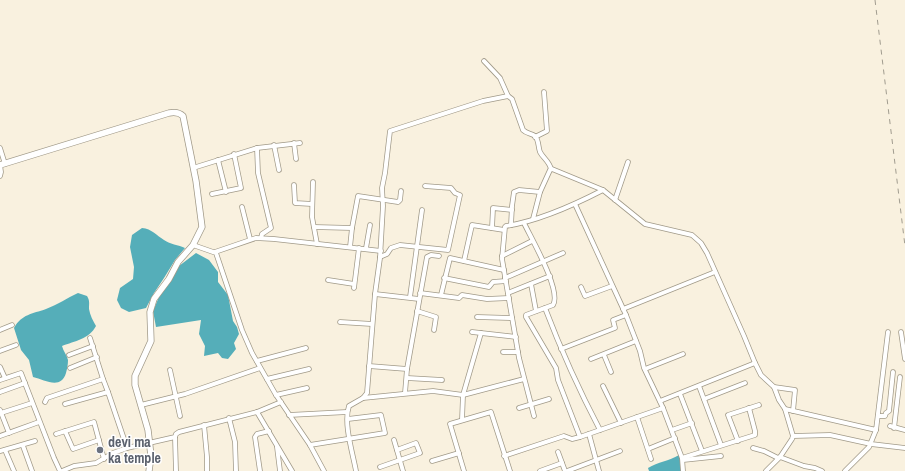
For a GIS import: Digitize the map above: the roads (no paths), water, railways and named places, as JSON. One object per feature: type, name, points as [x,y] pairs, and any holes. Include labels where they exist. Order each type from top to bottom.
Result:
[{"type":"street","points":[[484,61],[500,78],[508,96],[512,99],[525,133],[535,137],[547,131],[544,92]]},
{"type":"street","points":[[363,398],[367,393],[372,324],[381,251],[383,201],[382,188],[390,131],[482,101],[508,96]]},
{"type":"street","points":[[2,165],[169,113],[176,112],[180,114],[184,120],[202,224],[201,231],[192,246],[178,262],[169,279],[154,299],[150,312],[151,341],[135,376],[135,386],[148,430],[151,456],[149,471]]},
{"type":"street","points":[[533,219],[540,192],[550,169],[549,163],[540,152],[535,137]]},
{"type":"street","points":[[294,143],[296,159]]},
{"type":"street","points":[[193,168],[257,148],[300,143]]},
{"type":"street","points":[[274,145],[278,170]]},
{"type":"street","points":[[0,148],[2,165],[0,176]]},
{"type":"street","points":[[257,148],[258,173],[271,228],[262,234],[261,238]]},
{"type":"street","points":[[212,194],[226,192],[241,187],[234,154]]},
{"type":"street","points":[[218,160],[226,192]]},
{"type":"street","points":[[615,200],[628,162]]},
{"type":"street","points":[[550,169],[603,190],[645,224],[692,235],[701,243],[707,253],[744,336],[754,363],[761,375],[774,387],[779,400],[785,409],[793,436],[779,457],[766,471]]},
{"type":"street","points":[[313,182],[312,217],[317,244]]},
{"type":"street","points":[[294,185],[295,203],[312,204]]},
{"type":"street","points":[[380,257],[387,254],[391,248],[396,246],[448,250],[460,195],[455,193],[452,188],[424,186]]},
{"type":"street","points":[[512,225],[514,192],[518,190],[540,192]]},
{"type":"street","points":[[534,416],[518,352],[504,270],[502,256],[505,226],[524,223],[575,204],[603,190]]},
{"type":"street","points":[[350,246],[358,196],[383,201],[399,202],[402,191]]},
{"type":"street","points":[[575,204],[626,315],[645,369],[663,408],[683,459],[683,471]]},
{"type":"street","points":[[242,207],[250,239]]},
{"type":"street","points":[[492,228],[493,208],[512,210]]},
{"type":"street","points":[[410,297],[422,210]]},
{"type":"street","points":[[524,223],[550,276],[556,299],[553,305],[526,315],[526,317],[556,368],[558,380],[580,437]]},
{"type":"street","points":[[366,248],[370,225]]},
{"type":"street","points":[[314,226],[352,228]]},
{"type":"street","points":[[464,261],[472,226],[504,230]]},
{"type":"street","points":[[192,246],[215,252],[250,239],[261,238],[350,246],[381,251]]},
{"type":"street","points":[[502,256],[532,241]]},
{"type":"street","points":[[328,280],[354,286],[359,248]]},
{"type":"street","points":[[215,252],[242,330],[256,361],[276,395],[310,445],[323,470],[317,471]]},
{"type":"street","points":[[444,278],[489,287],[492,283],[506,280],[542,261],[563,253]]},
{"type":"street","points":[[405,393],[407,369],[427,256],[439,256]]},
{"type":"street","points":[[441,295],[449,258],[504,270]]},
{"type":"street","points":[[623,309],[715,272]]},
{"type":"street","points":[[420,293],[459,298],[462,295],[487,299],[508,296],[550,276]]},
{"type":"street","points":[[531,284],[536,311]]},
{"type":"street","points":[[581,287],[585,296],[612,286]]},
{"type":"street","points":[[375,294],[419,299]]},
{"type":"street","points":[[545,308],[574,378],[600,430]]},
{"type":"street","points":[[417,311],[436,316],[434,330]]},
{"type":"street","points":[[561,349],[615,328],[614,320],[626,315]]},
{"type":"street","points":[[477,317],[512,318]]},
{"type":"street","points":[[340,322],[372,324]]},
{"type":"street","points":[[0,330],[12,325]]},
{"type":"street","points":[[472,332],[516,337]]},
{"type":"street","points":[[845,471],[869,447],[876,430],[888,332]]},
{"type":"street","points":[[901,332],[905,359]]},
{"type":"street","points":[[462,420],[463,395],[481,333]]},
{"type":"street","points":[[90,338],[127,448]]},
{"type":"street","points":[[591,359],[636,341]]},
{"type":"street","points":[[0,351],[16,345]]},
{"type":"street","points":[[69,355],[93,346]]},
{"type":"street","points":[[256,361],[306,348]]},
{"type":"street","points":[[503,352],[518,352]]},
{"type":"street","points":[[604,354],[611,372]]},
{"type":"street","points":[[645,369],[683,354]]},
{"type":"street","points":[[70,368],[97,357]]},
{"type":"street","points":[[660,401],[754,363]]},
{"type":"street","points":[[369,366],[407,369]]},
{"type":"street","points":[[0,367],[2,379],[20,373],[39,422],[61,471],[96,463],[113,453],[127,448],[176,437]]},
{"type":"street","points":[[141,405],[176,396],[260,368]]},
{"type":"street","points":[[267,379],[310,369]]},
{"type":"street","points":[[170,370],[180,416]]},
{"type":"street","points":[[878,416],[886,416],[886,413],[889,411],[893,372]]},
{"type":"street","points":[[900,377],[892,427],[905,430]]},
{"type":"street","points":[[407,378],[442,380]]},
{"type":"street","points":[[356,471],[349,439],[347,412],[351,404],[363,398],[405,393],[440,391],[463,395],[524,378]]},
{"type":"street","points":[[45,402],[47,398],[103,379]]},
{"type":"street","points":[[0,392],[25,383]]},
{"type":"street","points":[[704,399],[745,383]]},
{"type":"street","points":[[603,386],[621,423]]},
{"type":"street","points":[[699,386],[721,445]]},
{"type":"street","points":[[774,387],[795,390],[793,411]]},
{"type":"street","points":[[276,395],[307,388]]},
{"type":"street","points":[[65,404],[108,392]]},
{"type":"street","points":[[680,394],[702,451]]},
{"type":"street","points":[[519,408],[549,399]]},
{"type":"street","points":[[176,471],[176,434],[179,432],[257,412],[281,402]]},
{"type":"street","points":[[9,433],[2,422],[1,412],[32,403]]},
{"type":"street","points":[[738,441],[728,415],[760,405]]},
{"type":"street","points":[[504,456],[564,436],[572,439],[580,437],[663,408]]},
{"type":"street","points":[[683,459],[702,451],[755,435],[754,424],[749,408]]},
{"type":"street","points":[[785,409],[876,430]]},
{"type":"street","points":[[257,412],[292,471]]},
{"type":"street","points":[[289,415],[347,412]]},
{"type":"street","points":[[464,471],[450,425],[451,423],[491,412],[510,471]]},
{"type":"street","points":[[310,445],[384,434],[386,432],[381,415],[348,420]]},
{"type":"street","points":[[637,417],[651,459]]},
{"type":"street","points":[[229,418],[235,442],[236,471]]},
{"type":"street","points":[[0,436],[39,422]]},
{"type":"street","points":[[56,434],[94,422],[104,459]]},
{"type":"street","points":[[672,430],[692,423]]},
{"type":"street","points":[[204,425],[207,471]]},
{"type":"street","points":[[65,431],[73,449],[99,440]]},
{"type":"street","points":[[260,471],[255,437],[257,434],[269,431]]},
{"type":"street","points":[[589,434],[599,471]]},
{"type":"street","points":[[793,436],[830,435],[871,444],[905,448]]},
{"type":"street","points":[[648,449],[675,438]]},
{"type":"street","points":[[394,440],[403,471]]},
{"type":"street","points":[[14,471],[2,451],[23,446],[35,441]]},
{"type":"street","points":[[380,467],[419,454],[420,452],[416,443],[397,450]]},
{"type":"street","points":[[277,445],[280,471]]},
{"type":"street","points":[[23,446],[32,471]]},
{"type":"street","points":[[753,448],[822,471]]},
{"type":"street","points":[[558,452],[566,471],[620,451]]},
{"type":"street","points":[[432,461],[459,453]]},
{"type":"street","points":[[683,459],[721,456]]},
{"type":"street","points":[[540,471],[562,463]]},
{"type":"water","points":[[142,228],[151,231],[169,243],[185,248],[175,260],[146,308],[129,312],[121,308],[117,300],[120,288],[133,279],[134,267],[130,247],[132,235]]},
{"type":"water","points":[[196,253],[209,260],[218,272],[218,282],[228,295],[233,321],[239,334],[234,343],[236,349],[228,359],[222,358],[218,353],[204,356],[205,346],[199,334],[201,320],[156,327],[153,311],[159,297],[179,266]]},
{"type":"water","points":[[78,293],[87,296],[90,313],[96,326],[86,337],[62,346],[68,362],[64,378],[57,383],[47,382],[33,377],[29,360],[21,350],[14,328],[24,317],[50,307]]},
{"type":"water","points":[[682,455],[684,471],[649,471],[648,468]]},
{"type":"railway","points":[[875,0],[905,246]]},
{"type":"place","name":"devi ma ka temple","points":[[100,450]]}]
